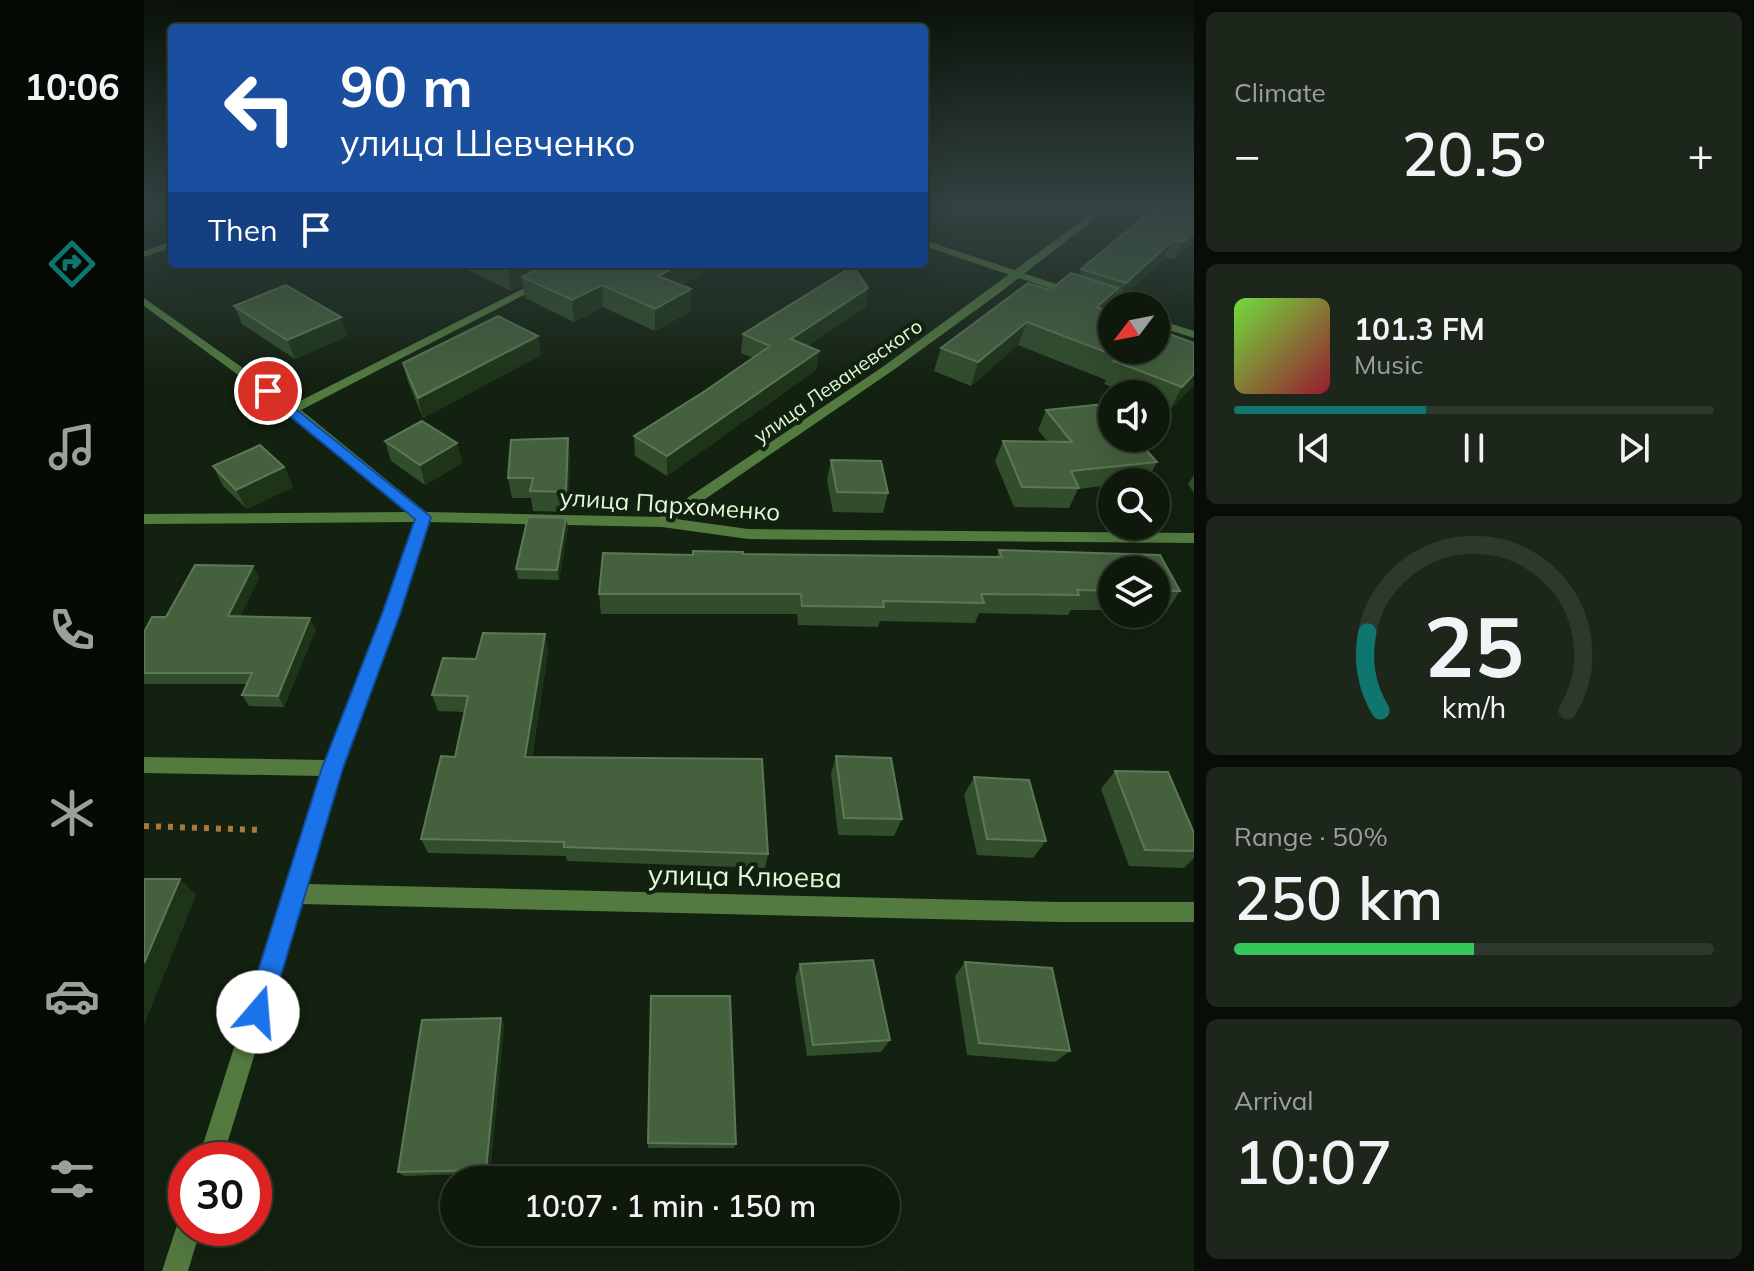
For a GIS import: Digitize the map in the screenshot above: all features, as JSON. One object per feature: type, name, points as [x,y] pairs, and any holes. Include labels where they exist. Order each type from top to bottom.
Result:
[{"type":"street","points":[[992,265],[1098,301]]},
{"type":"street","name":"улица Леваневского","points":[[662,522],[784,442],[1030,265]]},
{"type":"street","points":[[293,409],[571,268]]},
{"type":"street","points":[[144,301],[293,409],[423,517],[391,614],[333,768],[216,1142]]},
{"type":"street","points":[[1170,327],[1194,335]]},
{"type":"street","name":"улица Пархоменко","points":[[144,519],[423,517],[662,522],[748,534],[1194,538]]},
{"type":"street","points":[[144,765],[333,768]]},
{"type":"street","name":"улица Клюева","points":[[296,894],[1058,912],[1194,912]]},
{"type":"street","points":[[175,1271],[183,1246]]},
{"type":"path","points":[[144,826],[261,830]]},
{"type":"building","points":[[1085,265],[1145,265],[1126,283],[1081,269]]},
{"type":"building","points":[[539,268],[673,268],[658,276],[691,289],[655,309],[602,285],[572,300],[522,277]]},
{"type":"building","points":[[850,268],[854,268],[868,288],[791,339],[819,351],[667,456],[634,436],[770,346],[743,334]]},
{"type":"building","points":[[1071,273],[1118,288],[1114,292],[1098,292],[1098,349],[1027,322],[978,362],[941,348],[1028,283],[1050,290]]},
{"type":"building","points":[[286,285],[341,317],[287,340],[234,306]]},
{"type":"building","points":[[498,316],[538,336],[418,398],[403,363]]},
{"type":"building","points":[[1170,334],[1194,343],[1194,374],[1182,387],[1122,364],[1170,364]]},
{"type":"building","points":[[1098,405],[1098,452],[1148,452],[1157,462],[1071,471],[1079,488],[1022,487],[1003,441],[1072,442],[1046,410]]},
{"type":"building","points":[[422,421],[457,443],[420,465],[385,441]]},
{"type":"building","points":[[568,438],[566,492],[530,491],[533,478],[508,478],[511,440]]},
{"type":"building","points":[[260,445],[284,467],[236,490],[213,466]]},
{"type":"building","points":[[831,460],[881,461],[888,493],[837,492]]},
{"type":"building","points":[[528,517],[566,518],[557,570],[516,569]]},
{"type":"building","points":[[999,550],[1161,556],[1098,556],[1098,591],[1077,590],[1079,595],[981,594],[984,603],[883,601],[884,607],[802,606],[801,594],[599,594],[603,553],[693,555],[693,551],[1002,557]]},
{"type":"building","points":[[195,565],[253,566],[228,616],[310,618],[278,696],[242,695],[252,673],[144,673],[144,632],[152,617],[166,617]]},
{"type":"building","points":[[1170,573],[1180,591],[1170,591]]},
{"type":"building","points":[[483,633],[545,634],[525,757],[762,759],[768,854],[564,847],[564,842],[421,839],[441,756],[455,757],[468,696],[432,695],[443,658],[476,659]]},
{"type":"building","points":[[836,756],[891,758],[902,819],[844,818]]},
{"type":"building","points":[[1115,771],[1168,772],[1194,833],[1194,851],[1145,850]]},
{"type":"building","points":[[974,777],[1029,780],[1046,841],[987,839]]},
{"type":"building","points":[[144,879],[180,879],[144,963]]},
{"type":"building","points":[[873,960],[890,1040],[813,1045],[800,964]]},
{"type":"building","points":[[965,962],[1052,968],[1070,1051],[979,1043]]},
{"type":"building","points":[[651,996],[730,996],[736,1144],[648,1143]]},
{"type":"building","points":[[501,1018],[486,1166],[440,1166],[440,1171],[398,1172],[422,1020]]},
{"type":"route","points":[[258,1012],[333,768],[391,614],[423,517],[268,391]]}]
